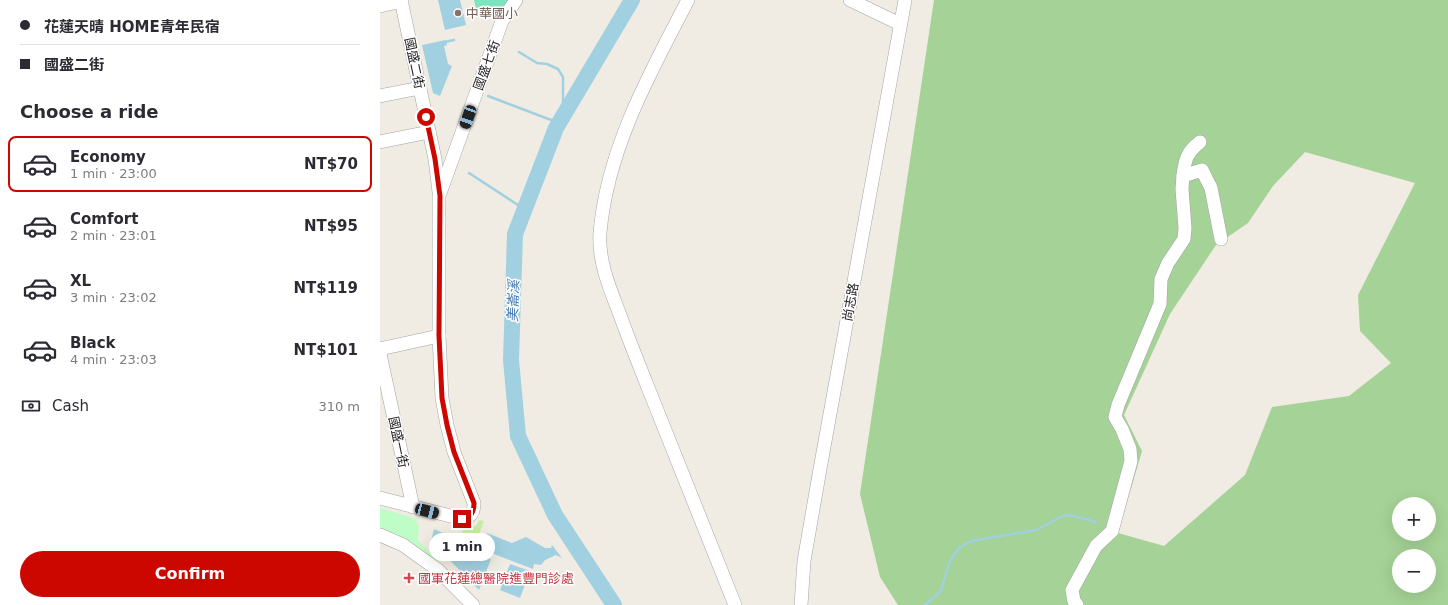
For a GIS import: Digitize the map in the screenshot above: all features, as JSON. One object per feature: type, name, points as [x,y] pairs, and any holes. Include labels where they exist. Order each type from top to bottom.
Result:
[{"type":"street","name":"國盛二街","points":[[401,0],[435,159],[440,196]]},
{"type":"street","points":[[380,6],[401,0]]},
{"type":"street","name":"國盛七街","points":[[439,336],[440,196],[502,21],[516,0]]},
{"type":"street","points":[[688,0],[648,77],[634,108],[609,181],[600,234],[603,268],[608,285],[735,605]]},
{"type":"street","points":[[850,0],[900,24]]},
{"type":"street","points":[[904,5],[915,0]]},
{"type":"street","name":"尚志路","points":[[801,605],[806,545],[904,5]]},
{"type":"street","points":[[380,96],[420,88]]},
{"type":"street","points":[[380,142],[429,132]]},
{"type":"street","points":[[1077,605],[1074,601],[1072,590],[1096,546],[1112,531],[1131,461],[1130,449],[1122,429],[1115,417],[1118,406],[1160,304],[1162,279],[1168,263],[1184,239],[1185,228],[1182,189],[1184,161],[1192,148],[1200,142]]},
{"type":"street","points":[[1183,176],[1202,170],[1211,188],[1221,239]]},
{"type":"street","points":[[380,349],[439,336],[442,392],[447,425],[454,452],[474,503],[474,510],[471,515],[462,519],[380,498]]},
{"type":"street","name":"國盛一街","points":[[380,354],[413,507]]},
{"type":"street","points":[[380,535],[403,545],[438,570],[472,605]]},
{"type":"green space","points":[[474,0],[509,0],[500,14],[478,17]]},
{"type":"green space","points":[[934,0],[1448,0],[1448,605],[898,605],[880,577],[860,494]],"holes":[[[1305,152],[1415,183],[1358,295],[1360,331],[1391,363],[1349,396],[1272,407],[1245,475],[1164,546],[1118,533],[1142,451],[1124,415],[1170,314],[1216,245],[1248,223],[1273,186]]]},
{"type":"green space","points":[[380,508],[417,519],[416,524],[419,525],[418,540],[450,574],[380,530]]},
{"type":"green space","points":[[479,520],[484,521],[474,547],[461,541],[463,528],[473,527]]},
{"type":"water","points":[[438,0],[460,0],[466,25],[445,30]]},
{"type":"water","points":[[446,40],[447,45],[444,46],[448,64],[452,66],[440,96],[433,93],[422,45]]},
{"type":"water","points":[[434,529],[445,534],[453,542],[491,559],[479,590],[431,541]]},
{"type":"water","points":[[487,533],[512,543],[526,537],[545,548],[551,548],[552,545],[562,558],[556,555],[545,560],[541,565],[534,564],[533,569],[481,549]]},
{"type":"water","points":[[510,564],[530,571],[520,598],[500,590]]},
{"type":"waterway","name":"美崙溪","points":[[614,605],[555,515],[518,436],[511,360],[515,234],[556,128],[632,0]]},
{"type":"waterway","points":[[445,42],[454,40]]},
{"type":"waterway","points":[[519,52],[537,63],[547,64],[558,69],[563,77],[563,117]]},
{"type":"waterway","points":[[488,96],[559,123]]},
{"type":"waterway","points":[[469,173],[524,209]]},
{"type":"waterway","points":[[925,605],[941,591],[949,563],[959,548],[971,541],[1036,530],[1063,516],[1070,515],[1096,522]]},
{"type":"place","name":"中華國小","points":[[458,13]]},
{"type":"place","name":"國軍花蓮總醫院進豐門診處","points":[[409,578]]},
{"type":"route","points":[[426,117],[435,159],[440,196],[439,336],[442,398],[454,452],[474,503],[474,510],[471,515],[462,519]]}]
